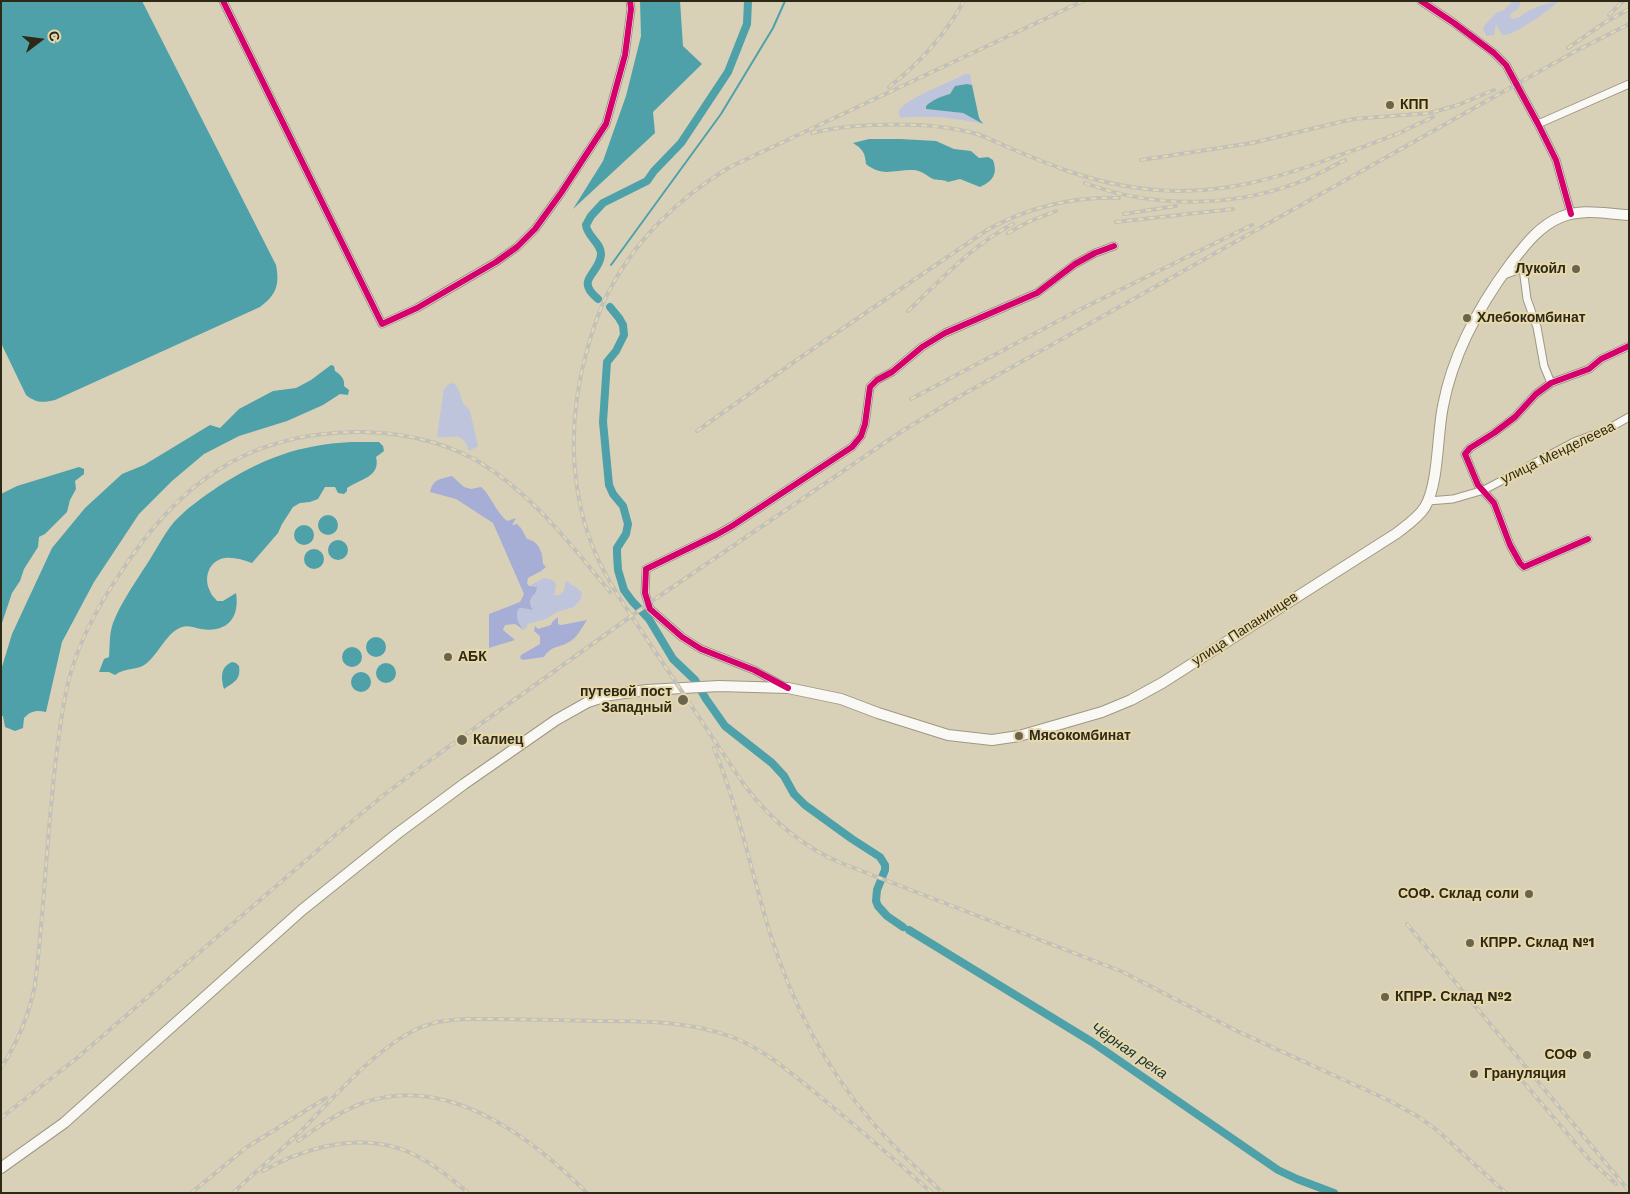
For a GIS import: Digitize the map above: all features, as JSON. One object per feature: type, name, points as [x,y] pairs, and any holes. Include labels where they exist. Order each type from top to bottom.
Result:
[{"type":"main road","name":"улица Папанинцев","points":[[1,1168],[64,1123],[302,910],[341,878],[464,784],[548,725],[588,702],[610,695],[647,690],[719,686],[788,688],[841,699],[948,735],[992,740],[1087,718],[1117,706],[1180,672],[1397,533],[1415,519],[1428,501],[1433,482],[1442,406],[1458,353],[1475,318],[1501,276],[1522,248],[1544,226],[1562,216],[1591,212],[1629,215]]},
{"type":"street","points":[[223,1],[382,324],[430,300],[502,258],[527,238],[548,212],[606,124],[625,55],[630,1]]},
{"type":"street","points":[[1421,1],[1494,53],[1506,65],[1556,160],[1571,214]]},
{"type":"street","points":[[1538,124],[1629,84]]},
{"type":"street","points":[[788,688],[754,670],[701,649],[682,637],[650,609],[645,593],[646,569],[732,526],[852,447],[863,430],[870,387],[933,340],[958,326],[1037,292],[1075,264],[1095,253],[1114,246]]},
{"type":"street","points":[[1501,276],[1523,268],[1527,299],[1537,327],[1544,366],[1550,383]]},
{"type":"street","points":[[1588,539],[1524,567],[1510,545],[1494,503],[1476,480],[1465,454],[1470,448],[1515,417],[1536,394],[1550,383],[1589,369],[1601,359],[1629,346]]},
{"type":"street","name":"улица Менделеева","points":[[1428,501],[1453,499],[1484,490],[1574,442],[1606,430],[1629,417]]},
{"type":"shaded area","points":[[1,1],[142,1],[276,265],[277,272],[276,289],[260,307],[47,402],[36,401],[26,395],[1,343]]},
{"type":"shaded area","points":[[640,1],[680,1],[683,46],[702,64],[653,112],[655,133],[573,209],[603,161],[626,96],[641,36]]},
{"type":"shaded area","points":[[1513,1],[1520,1],[1520,5],[1517,10],[1511,13],[1512,19],[1518,18],[1530,10],[1559,1],[1540,16],[1515,31],[1502,35],[1496,24],[1494,35],[1486,36],[1484,26],[1496,13],[1504,10]]},
{"type":"shaded area","points":[[965,74],[970,74],[972,85],[955,86],[950,94],[931,102],[926,106],[926,109],[963,113],[983,124],[942,118],[901,118],[899,115],[900,109],[906,103]]},
{"type":"shaded area","points":[[972,85],[979,118],[983,124],[963,113],[926,109],[926,106],[931,102],[950,94],[955,86]]},
{"type":"shaded area","points":[[869,139],[936,141],[954,149],[971,151],[979,158],[988,157],[993,160],[995,173],[991,180],[980,187],[960,179],[948,182],[935,180],[920,171],[914,170],[883,172],[866,164],[863,152],[853,143]]},
{"type":"shaded area","points":[[331,365],[334,366],[335,371],[342,377],[344,386],[349,390],[348,395],[340,394],[323,405],[287,421],[239,436],[204,454],[172,481],[139,514],[94,582],[62,642],[46,712],[31,712],[24,718],[23,728],[15,731],[5,727],[3,716],[1,716],[1,670],[12,634],[52,548],[85,508],[122,474],[144,465],[210,425],[220,428],[239,409],[273,391],[296,388],[311,380]]},
{"type":"shaded area","points":[[450,383],[455,384],[463,403],[470,411],[478,446],[469,451],[460,437],[437,437],[444,389]]},
{"type":"shaded area","points":[[351,442],[379,442],[383,446],[384,451],[376,457],[377,464],[375,469],[368,477],[347,488],[344,494],[338,493],[335,487],[325,487],[318,499],[300,503],[293,507],[278,533],[252,563],[235,558],[225,558],[219,559],[211,566],[207,575],[207,581],[211,594],[217,601],[223,601],[236,593],[236,610],[230,622],[218,629],[210,630],[189,626],[182,627],[167,638],[147,663],[115,675],[109,672],[99,672],[104,659],[109,657],[110,636],[116,616],[166,533],[184,512],[235,476],[267,461],[314,446]]},
{"type":"shaded area","points":[[79,467],[84,469],[84,474],[75,481],[76,489],[70,500],[67,512],[45,534],[39,537],[38,547],[12,593],[1,626],[1,494],[17,486]]},
{"type":"shaded area","points":[[452,476],[464,487],[471,489],[481,487],[507,521],[516,518],[512,525],[517,524],[527,539],[535,542],[541,552],[543,564],[546,567],[528,578],[527,583],[529,586],[537,587],[530,601],[533,610],[519,608],[517,614],[520,625],[524,630],[515,624],[505,625],[503,630],[515,640],[489,648],[489,614],[520,602],[524,594],[493,523],[456,499],[430,492],[435,482]]},
{"type":"shaded area","points":[[328,515],[335,518],[338,525],[335,532],[328,535],[321,532],[318,525],[321,518]]},
{"type":"shaded area","points":[[304,525],[311,528],[314,535],[311,542],[304,545],[297,542],[294,535],[297,528]]},
{"type":"shaded area","points":[[338,540],[345,543],[348,550],[345,557],[338,560],[331,557],[328,550],[331,543]]},
{"type":"shaded area","points":[[314,549],[321,552],[324,559],[321,566],[314,569],[307,566],[304,559],[307,552]]},
{"type":"shaded area","points":[[544,578],[555,583],[554,595],[560,595],[564,590],[566,580],[579,589],[582,593],[581,599],[574,607],[557,612],[546,619],[528,624],[525,630],[518,620],[519,608],[530,606],[532,596],[537,587],[529,586]]},
{"type":"shaded area","points":[[558,617],[558,624],[561,625],[587,620],[574,638],[568,643],[553,648],[544,657],[523,660],[520,658],[521,655],[540,644],[540,636],[534,631],[535,626],[538,629],[551,625]]},
{"type":"shaded area","points":[[376,637],[383,640],[386,647],[383,654],[376,657],[369,654],[366,647],[369,640]]},
{"type":"shaded area","points":[[352,647],[359,650],[362,657],[359,664],[352,667],[345,664],[342,657],[345,650]]},
{"type":"shaded area","points":[[232,662],[239,666],[239,675],[234,682],[224,689],[222,673],[225,667]]},
{"type":"shaded area","points":[[386,663],[393,666],[396,673],[393,680],[386,683],[379,680],[376,673],[379,666]]},
{"type":"shaded area","points":[[361,672],[368,675],[371,682],[368,689],[361,692],[354,689],[351,682],[354,675]]},
{"type":"waterway","points":[[598,299],[591,292],[588,282],[599,262],[601,251],[586,225],[591,216],[603,203],[647,181],[681,143],[728,72],[747,24],[748,1]]},
{"type":"waterway","points":[[611,265],[721,114],[773,28],[785,1]]},
{"type":"waterway","name":"Чёрная река","points":[[610,307],[623,325],[624,335],[616,351],[607,362],[603,422],[609,485],[613,494],[623,506],[628,524],[626,534],[617,548],[618,570],[624,590],[649,619],[673,659],[695,680],[725,726],[772,763],[784,776],[794,794],[805,805],[880,857],[885,865],[885,870],[877,890],[876,901],[887,916],[903,927]]},
{"type":"waterway","name":"Чёрная река","points":[[909,930],[1092,1042],[1278,1170],[1334,1193]]},
{"type":"railway","points":[[889,87],[931,48],[949,25],[964,1]]},
{"type":"railway","points":[[1083,1],[730,167],[675,207],[643,240],[617,277],[600,310],[587,350],[576,402],[574,428],[576,480],[587,532],[597,557],[615,591],[745,786],[776,821],[800,840],[841,863],[1123,972],[1237,1031],[1388,1100],[1419,1117],[1438,1131],[1506,1193]]},
{"type":"railway","points":[[1609,15],[1623,1]]},
{"type":"railway","points":[[1568,48],[1604,23],[1629,9]]},
{"type":"railway","points":[[1,1118],[77,1058],[385,794],[658,597],[899,433],[955,399],[1574,52],[1629,24]]},
{"type":"railway","points":[[1141,160],[1252,143],[1353,119],[1430,113],[1458,105],[1494,90]]},
{"type":"railway","points":[[1395,135],[1433,117]]},
{"type":"railway","points":[[812,133],[830,129],[895,124],[959,130],[977,134],[1088,178],[1145,189],[1173,191],[1201,190],[1255,182],[1309,166],[1401,132]]},
{"type":"railway","points":[[1085,183],[1110,191],[1163,201],[1218,201],[1271,191],[1303,181],[1345,160]]},
{"type":"railway","points":[[697,431],[801,357],[987,230],[1018,215],[1051,205],[1085,199],[1119,198]]},
{"type":"railway","points":[[1124,214],[1176,206]]},
{"type":"railway","points":[[1116,222],[1233,209]]},
{"type":"railway","points":[[1008,233],[1028,222],[1056,211]]},
{"type":"railway","points":[[908,311],[970,253],[998,232],[1013,224]]},
{"type":"railway","points":[[911,399],[1077,311],[1252,225]]},
{"type":"railway","points":[[1,1068],[22,1028],[30,1007],[35,985],[54,773],[60,725],[75,659],[91,622],[119,575],[141,543],[165,515],[190,491],[217,470],[247,454],[279,443],[315,435],[354,432],[385,433],[416,438],[460,452],[474,459],[513,486],[548,519],[610,592]]},
{"type":"railway","points":[[714,748],[737,816],[769,930],[788,982],[811,1032],[824,1056],[855,1102],[889,1141],[943,1193]]},
{"type":"railway","points":[[1407,924],[1629,1191]]},
{"type":"railway","points":[[233,1193],[295,1137],[356,1074],[386,1048],[423,1026],[458,1019],[666,1023],[700,1028],[732,1037],[755,1048],[787,1070],[861,1130],[932,1193]]},
{"type":"railway","points":[[1519,1077],[1588,1158],[1616,1184]]},
{"type":"railway","points":[[298,1141],[354,1106],[394,1096],[426,1097],[456,1104],[486,1116],[514,1132],[540,1151],[587,1193]]},
{"type":"railway","points":[[191,1193],[247,1147],[326,1098]]},
{"type":"railway","points":[[263,1171],[285,1160],[315,1149],[345,1143],[366,1143],[402,1149],[419,1157],[468,1193]]},
{"type":"cycle path","points":[[223,1],[382,324],[417,308],[496,262],[517,247],[535,229],[606,124],[625,55],[631,9],[630,1]]},
{"type":"cycle path","points":[[1421,1],[1494,53],[1506,65],[1556,160],[1571,214]]},
{"type":"cycle path","points":[[788,688],[754,670],[701,649],[682,637],[650,609],[645,593],[646,569],[732,526],[852,447],[861,436],[865,424],[870,387],[877,380],[892,372],[922,347],[945,333],[1037,293],[1075,264],[1095,253],[1114,246]]},
{"type":"cycle path","points":[[1588,539],[1524,567],[1510,545],[1494,503],[1478,485],[1465,454],[1470,448],[1515,417],[1536,394],[1551,383],[1589,369],[1601,359],[1629,346]]},
{"type":"place","name":"КПП","points":[[1390,105]]},
{"type":"place","name":"Лукойл","points":[[1576,269]]},
{"type":"place","name":"Хлебокомбинат","points":[[1467,318]]},
{"type":"place","name":"АБК","points":[[448,657]]},
{"type":"place","name":"путевой пост Западный","points":[[683,700]]},
{"type":"place","name":"Мясокомбинат","points":[[1019,736]]},
{"type":"place","name":"Калиец","points":[[462,740]]},
{"type":"place","name":"СОФ. Склад соли","points":[[1529,894]]},
{"type":"place","name":"КПРР. Склад №1","points":[[1470,943]]},
{"type":"place","name":"КПРР. Склад №2","points":[[1385,997]]},
{"type":"place","name":"СОФ","points":[[1587,1055]]},
{"type":"place","name":"Грануляция","points":[[1474,1074]]}]
